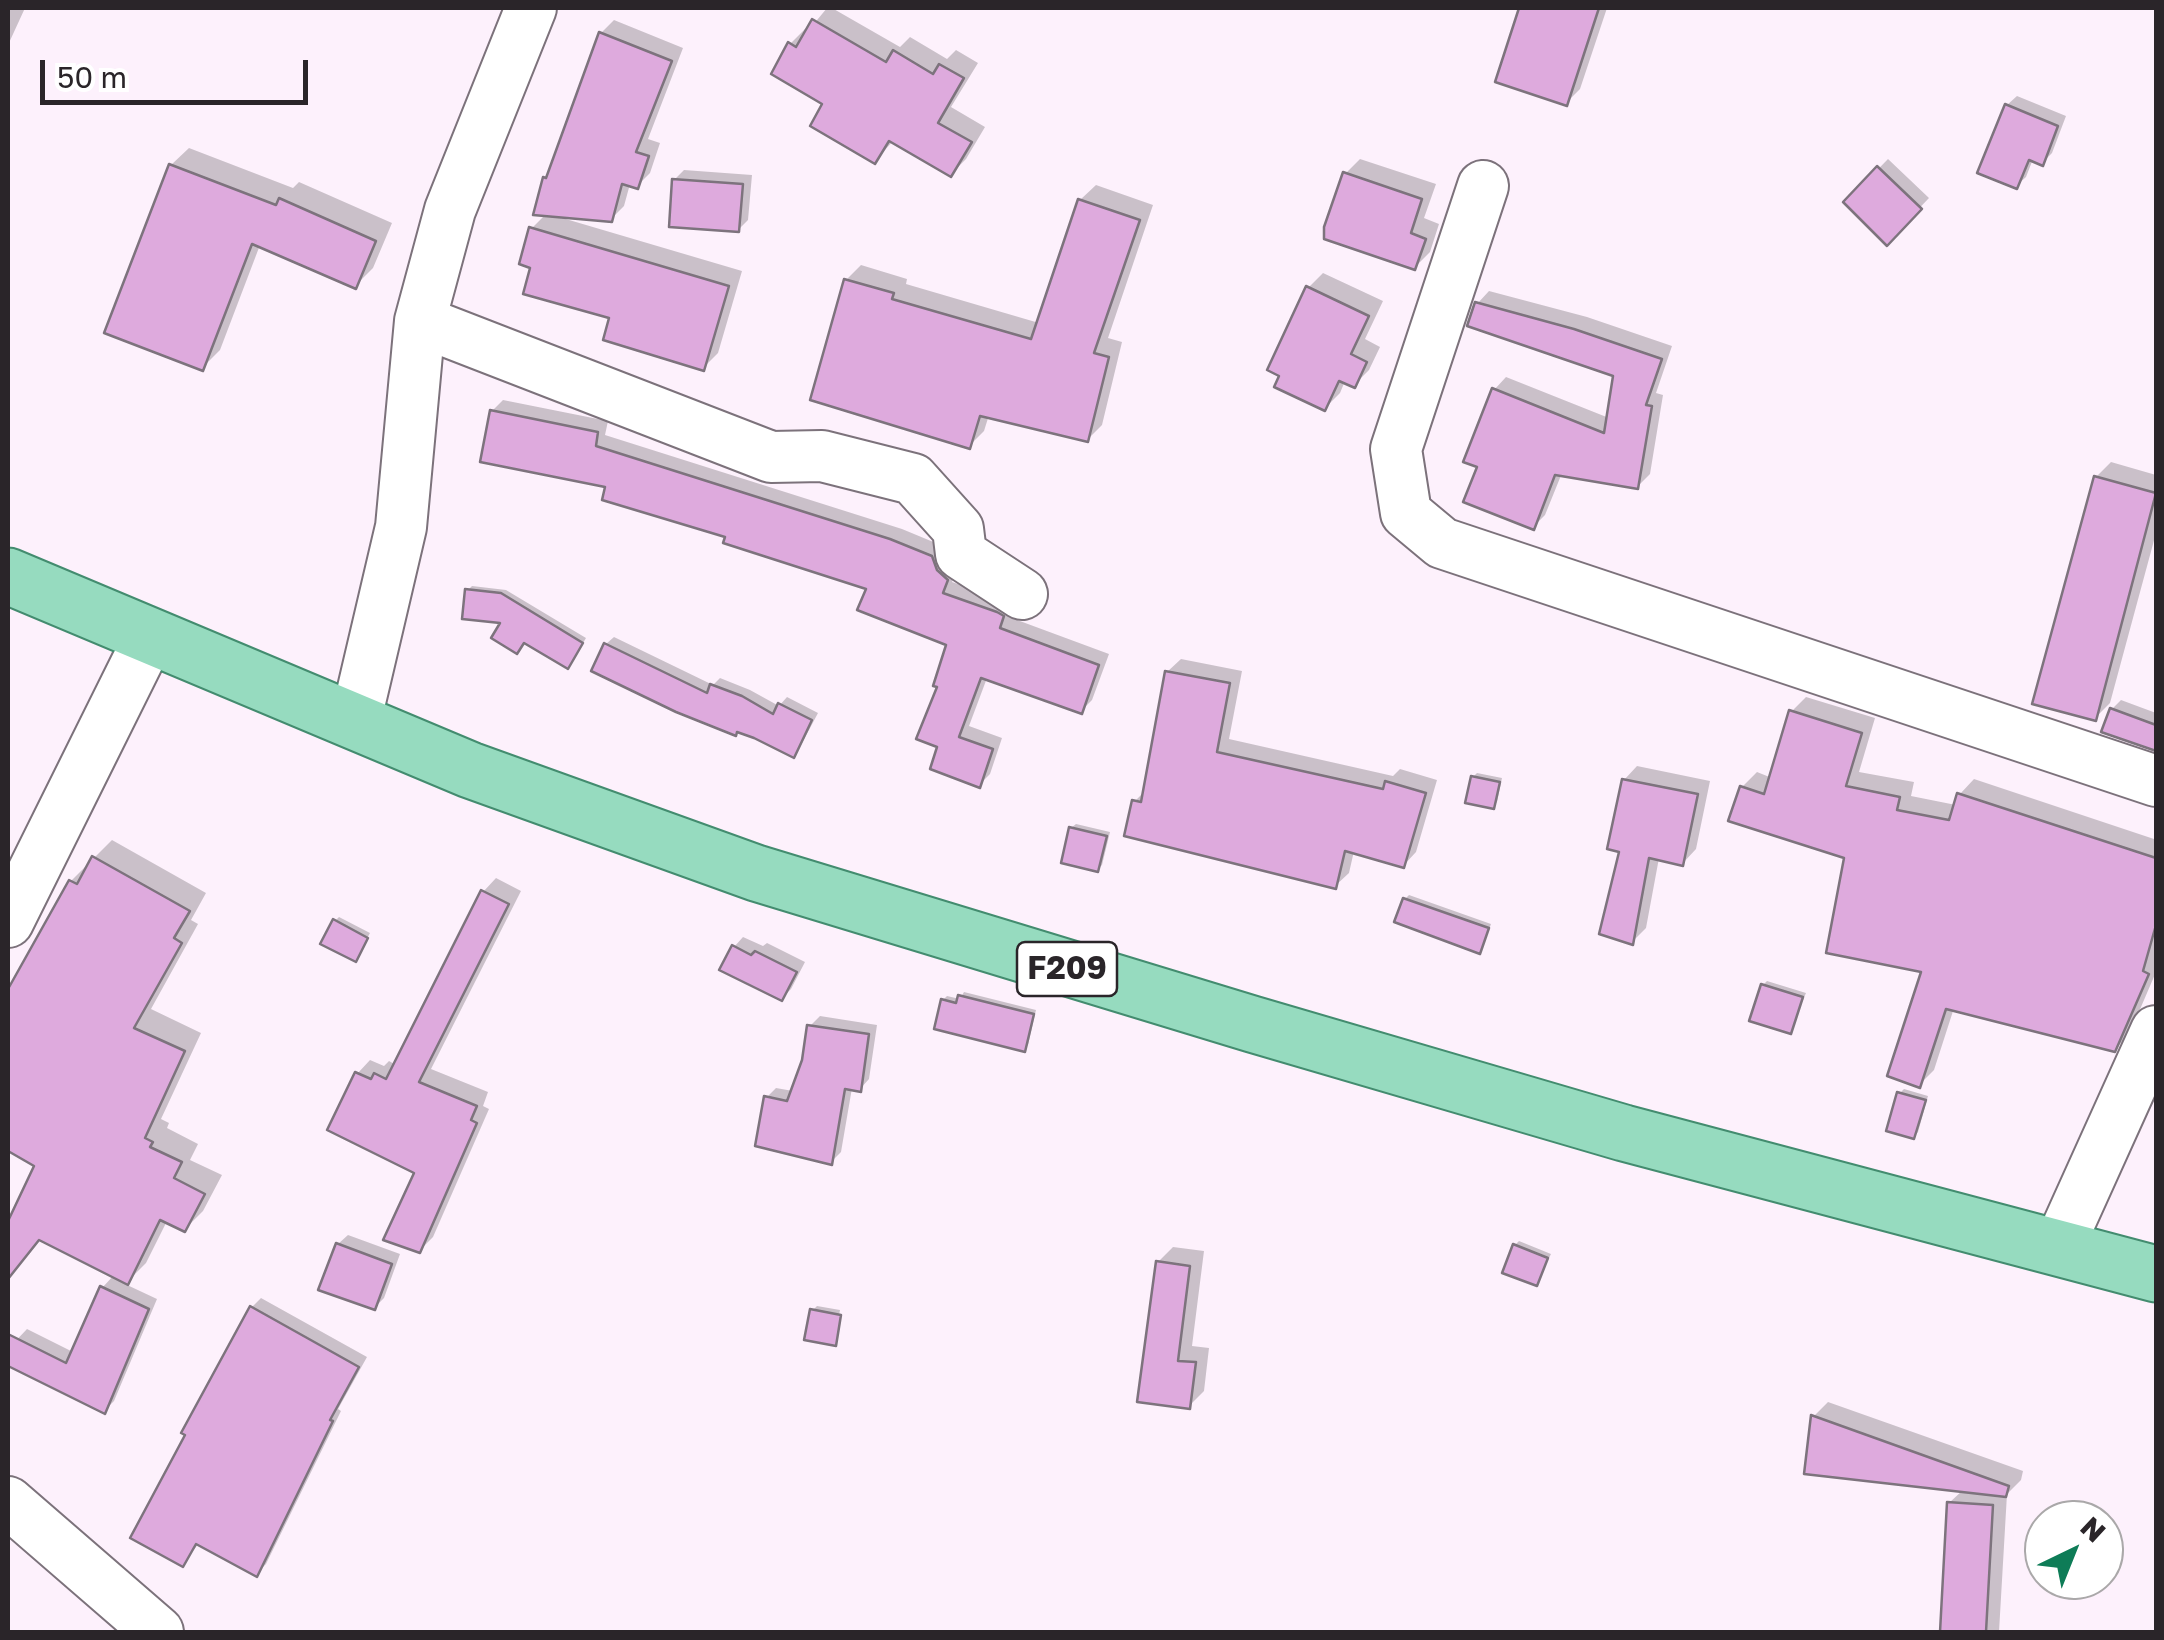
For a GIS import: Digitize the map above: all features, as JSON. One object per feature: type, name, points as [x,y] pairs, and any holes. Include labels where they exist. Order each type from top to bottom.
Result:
[{"type":"main road","name":"F209","points":[[8,576],[470,770],[738,866],[960,936],[1624,1132],[2156,1274]]},
{"type":"street","points":[[355,723],[401,527],[420,321],[450,210],[531,8]]},
{"type":"street","points":[[1482,186],[1396,449],[1406,513],[1442,543],[2156,781]]},
{"type":"street","points":[[420,321],[771,457],[822,456],[913,479],[958,528],[961,554],[1022,594]]},
{"type":"street","points":[[8,922],[150,636]]},
{"type":"street","points":[[2058,1248],[2156,1031]]},
{"type":"street","points":[[8,1502],[158,1632]]},
{"type":"building","points":[[1519,8],[1599,8],[1567,106],[1495,82]]},
{"type":"building","points":[[812,19],[886,62],[893,50],[933,74],[939,64],[964,78],[938,123],[972,142],[951,177],[889,141],[875,164],[810,126],[822,104],[771,74],[788,42],[796,47]]},
{"type":"building","points":[[599,32],[672,61],[636,152],[649,156],[638,189],[622,184],[612,222],[533,215],[543,177],[546,178]]},
{"type":"building","points":[[2005,104],[2058,126],[2043,166],[2029,160],[2017,189],[1977,173]]},
{"type":"building","points":[[169,164],[276,205],[279,198],[376,241],[356,289],[252,244],[203,371],[104,333]]},
{"type":"building","points":[[1877,166],[1922,209],[1887,246],[1843,202]]},
{"type":"building","points":[[1343,172],[1422,199],[1411,233],[1426,239],[1415,270],[1324,239],[1324,227]]},
{"type":"building","points":[[672,179],[743,184],[739,232],[669,227]]},
{"type":"building","points":[[1078,199],[1140,220],[1094,353],[1109,357],[1088,442],[980,416],[970,449],[810,400],[844,279],[894,293],[892,299],[1031,339]]},
{"type":"building","points":[[529,227],[729,286],[704,371],[603,340],[609,318],[523,294],[530,268],[519,264]]},
{"type":"building","points":[[1306,286],[1369,316],[1351,354],[1367,362],[1355,388],[1339,381],[1325,411],[1274,387],[1279,376],[1267,370]]},
{"type":"building","points":[[1475,302],[1574,329],[1662,359],[1646,405],[1652,406],[1638,489],[1555,475],[1534,530],[1463,502],[1477,467],[1463,462],[1492,388],[1604,433],[1613,376],[1467,326]]},
{"type":"building","points":[[490,410],[598,432],[596,446],[890,539],[932,556],[937,570],[948,580],[943,593],[1004,616],[1000,628],[1099,665],[1082,714],[981,678],[959,737],[993,749],[980,788],[930,769],[937,747],[916,739],[937,687],[933,686],[946,645],[857,610],[866,589],[723,543],[725,537],[602,500],[605,487],[480,462]]},
{"type":"building","points":[[2094,476],[2156,493],[2096,721],[2032,704]]},
{"type":"building","points":[[465,589],[501,593],[583,643],[568,669],[524,643],[517,654],[491,638],[500,623],[462,619]]},
{"type":"building","points":[[604,643],[707,693],[710,684],[773,714],[778,703],[812,720],[794,758],[754,738],[737,732],[736,736],[676,712],[591,671]]},
{"type":"building","points":[[1165,671],[1230,683],[1217,752],[1383,789],[1385,781],[1426,793],[1404,868],[1345,851],[1336,889],[1124,836],[1132,800],[1141,802]]},
{"type":"building","points":[[2110,708],[2156,725],[2156,751],[2101,732]]},
{"type":"building","points":[[1789,710],[1862,733],[1846,786],[1900,797],[1897,810],[1949,820],[1957,793],[2156,858],[2156,925],[2143,971],[2149,974],[2115,1052],[1946,1009],[1920,1088],[1887,1076],[1921,972],[1826,953],[1844,858],[1728,821],[1740,786],[1764,794]]},
{"type":"building","points":[[1471,776],[1500,782],[1494,809],[1465,803]]},
{"type":"building","points":[[1622,779],[1698,794],[1683,866],[1649,858],[1633,945],[1599,934],[1619,852],[1607,849]]},
{"type":"building","points":[[1069,827],[1107,836],[1098,872],[1061,863]]},
{"type":"building","points":[[92,856],[190,911],[174,938],[182,943],[134,1028],[185,1051],[145,1138],[153,1142],[150,1147],[182,1162],[174,1178],[205,1194],[185,1232],[160,1220],[128,1285],[39,1240],[8,1279],[8,1221],[34,1166],[8,1151],[8,989],[69,880],[77,884]]},
{"type":"building","points":[[481,890],[509,904],[419,1082],[477,1106],[471,1120],[477,1123],[420,1253],[383,1240],[414,1173],[327,1130],[355,1072],[371,1079],[374,1073],[386,1079]]},
{"type":"building","points":[[1403,898],[1489,928],[1480,954],[1394,922]]},
{"type":"building","points":[[333,919],[368,938],[356,962],[320,944]]},
{"type":"building","points":[[732,945],[751,955],[755,951],[797,972],[782,1001],[719,970]]},
{"type":"building","points":[[1761,984],[1803,997],[1791,1034],[1749,1021]]},
{"type":"building","points":[[958,995],[1034,1014],[1025,1052],[934,1029],[941,999],[956,1003]]},
{"type":"building","points":[[807,1025],[869,1034],[861,1092],[845,1089],[832,1165],[755,1146],[764,1096],[787,1101],[802,1060]]},
{"type":"building","points":[[1897,1092],[1926,1100],[1914,1139],[1886,1131]]},
{"type":"building","points":[[336,1243],[392,1264],[375,1310],[318,1290]]},
{"type":"building","points":[[1513,1244],[1548,1258],[1537,1286],[1502,1273]]},
{"type":"building","points":[[1156,1261],[1190,1266],[1178,1361],[1196,1362],[1190,1409],[1137,1402]]},
{"type":"building","points":[[100,1286],[149,1309],[105,1414],[8,1366],[8,1334],[66,1363]]},
{"type":"building","points":[[250,1306],[359,1367],[257,1577],[196,1544],[183,1567],[130,1538]]},
{"type":"building","points":[[810,1309],[841,1315],[836,1346],[804,1340]]},
{"type":"building","points":[[1811,1415],[2009,1486],[2006,1497],[1804,1474]]},
{"type":"building","points":[[1947,1502],[1993,1505],[1986,1632],[1940,1632]]}]
